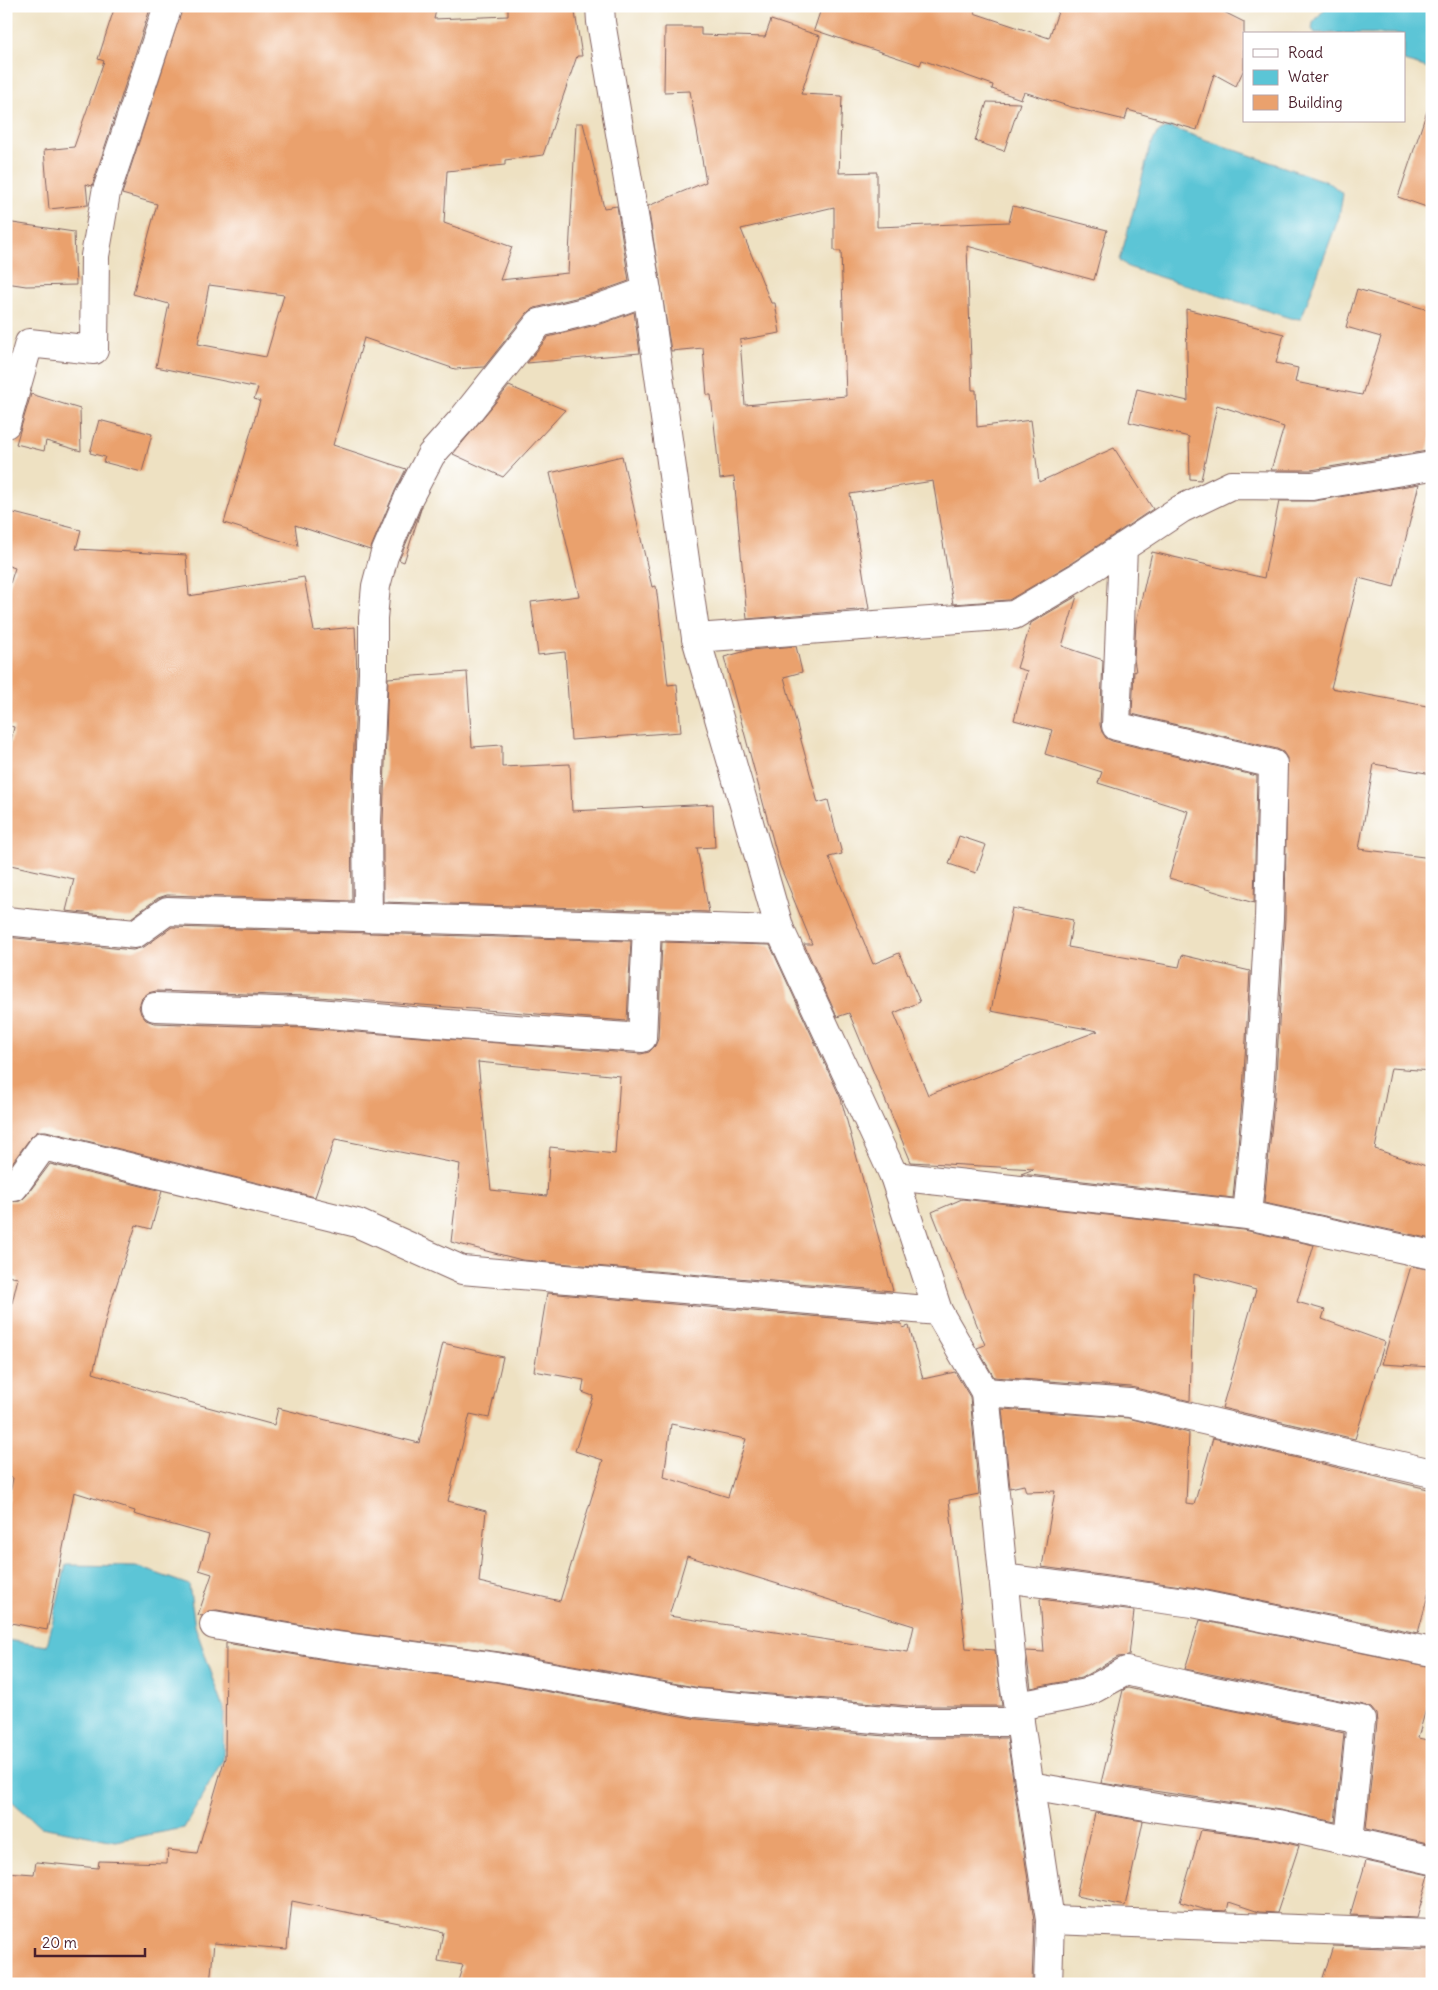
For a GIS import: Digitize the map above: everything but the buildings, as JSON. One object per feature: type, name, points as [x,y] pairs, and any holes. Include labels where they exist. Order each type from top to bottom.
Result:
[{"type":"street","points":[[6,424],[29,343],[94,350],[95,256],[106,193],[168,6]]},
{"type":"street","points":[[600,6],[647,291],[696,638],[780,930],[894,1176],[938,1312],[985,1392],[1013,1676],[1050,1920],[1048,1984]]},
{"type":"street","points":[[368,918],[367,822],[373,673],[372,618],[376,586],[384,556],[409,497],[430,455],[461,421],[539,323],[600,308],[647,291]]},
{"type":"street","points":[[696,638],[1014,615],[1181,509],[1230,485],[1312,486],[1432,466]]},
{"type":"street","points":[[1123,547],[1116,726],[1273,764],[1269,918],[1259,1092],[1248,1215]]},
{"type":"street","points":[[6,921],[135,934],[167,911],[780,930]]},
{"type":"street","points":[[155,1007],[305,1012],[642,1038],[647,927]]},
{"type":"street","points":[[6,1186],[14,1187],[43,1146],[357,1223],[462,1270],[938,1312]]},
{"type":"street","points":[[894,1176],[1248,1215],[1432,1255]]},
{"type":"street","points":[[985,1392],[1130,1403],[1432,1473]]},
{"type":"street","points":[[1003,1578],[1194,1603],[1432,1652]]},
{"type":"street","points":[[214,1625],[329,1645],[497,1667],[698,1703],[908,1722],[1019,1714],[1086,1693],[1126,1671],[1204,1690],[1361,1720],[1349,1841]]},
{"type":"street","points":[[1030,1786],[1157,1808],[1278,1825],[1432,1860]]},
{"type":"street","points":[[1050,1920],[1432,1934]]},
{"type":"water","points":[[1327,6],[1432,6],[1432,69],[1406,62],[1406,32],[1314,32],[1312,29],[1313,23]]},
{"type":"water","points":[[1169,127],[1330,183],[1343,194],[1339,217],[1301,319],[1290,318],[1128,267],[1120,260],[1150,148],[1157,133]]},
{"type":"water","points":[[66,1565],[136,1566],[189,1585],[195,1626],[224,1709],[223,1760],[184,1828],[115,1841],[41,1827],[6,1796],[6,1640],[47,1646]]}]
